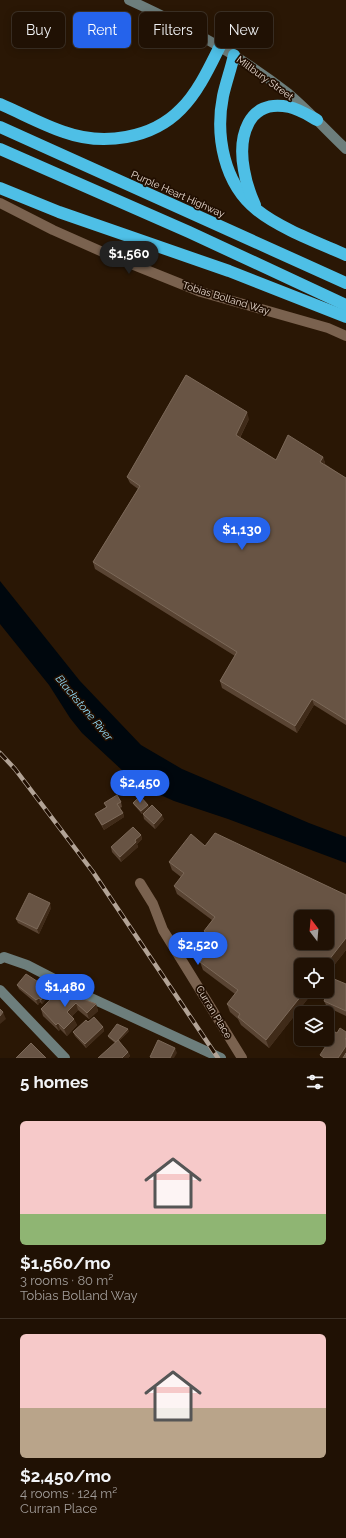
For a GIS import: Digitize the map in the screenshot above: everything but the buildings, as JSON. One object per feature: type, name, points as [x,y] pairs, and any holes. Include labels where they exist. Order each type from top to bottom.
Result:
[{"type":"highway","points":[[0,104],[64,132],[83,137],[102,140],[124,138],[145,133],[164,122],[181,109],[196,91],[219,48]]},
{"type":"highway","points":[[234,55],[223,97],[221,128],[225,162],[234,184],[244,198],[270,219],[346,255]]},
{"type":"highway","points":[[257,210],[248,186],[242,158],[244,134],[251,117],[257,112],[278,106],[301,111],[317,120]]},
{"type":"highway","name":"Purple Heart Highway","points":[[0,127],[346,283]]},
{"type":"highway","points":[[0,149],[189,232],[346,305]]},
{"type":"highway","points":[[0,188],[59,212],[228,271],[346,317]]},
{"type":"main road","name":"Millbury Street","points":[[129,0],[176,21],[215,43]]},
{"type":"main road","name":"Millbury Street","points":[[223,48],[274,83],[317,120],[346,149]]},
{"type":"main road","points":[[0,958],[4,957],[27,965],[91,998],[221,1058]]},
{"type":"main road","points":[[0,990],[65,1058]]},
{"type":"street","name":"Tobias Bolland Way","points":[[0,203],[82,243],[201,292],[328,328],[346,336]]},
{"type":"street","name":"Curran Place","points":[[140,883],[153,904],[163,930],[242,1058]]},
{"type":"water","name":"Blackstone River","points":[[0,581],[80,681],[141,745],[182,769],[309,823],[346,837],[346,863],[228,819],[174,801],[147,789],[124,772],[82,733],[70,718],[49,685],[0,624]]},
{"type":"railway","points":[[0,753],[15,769],[93,872],[218,1058]]}]
